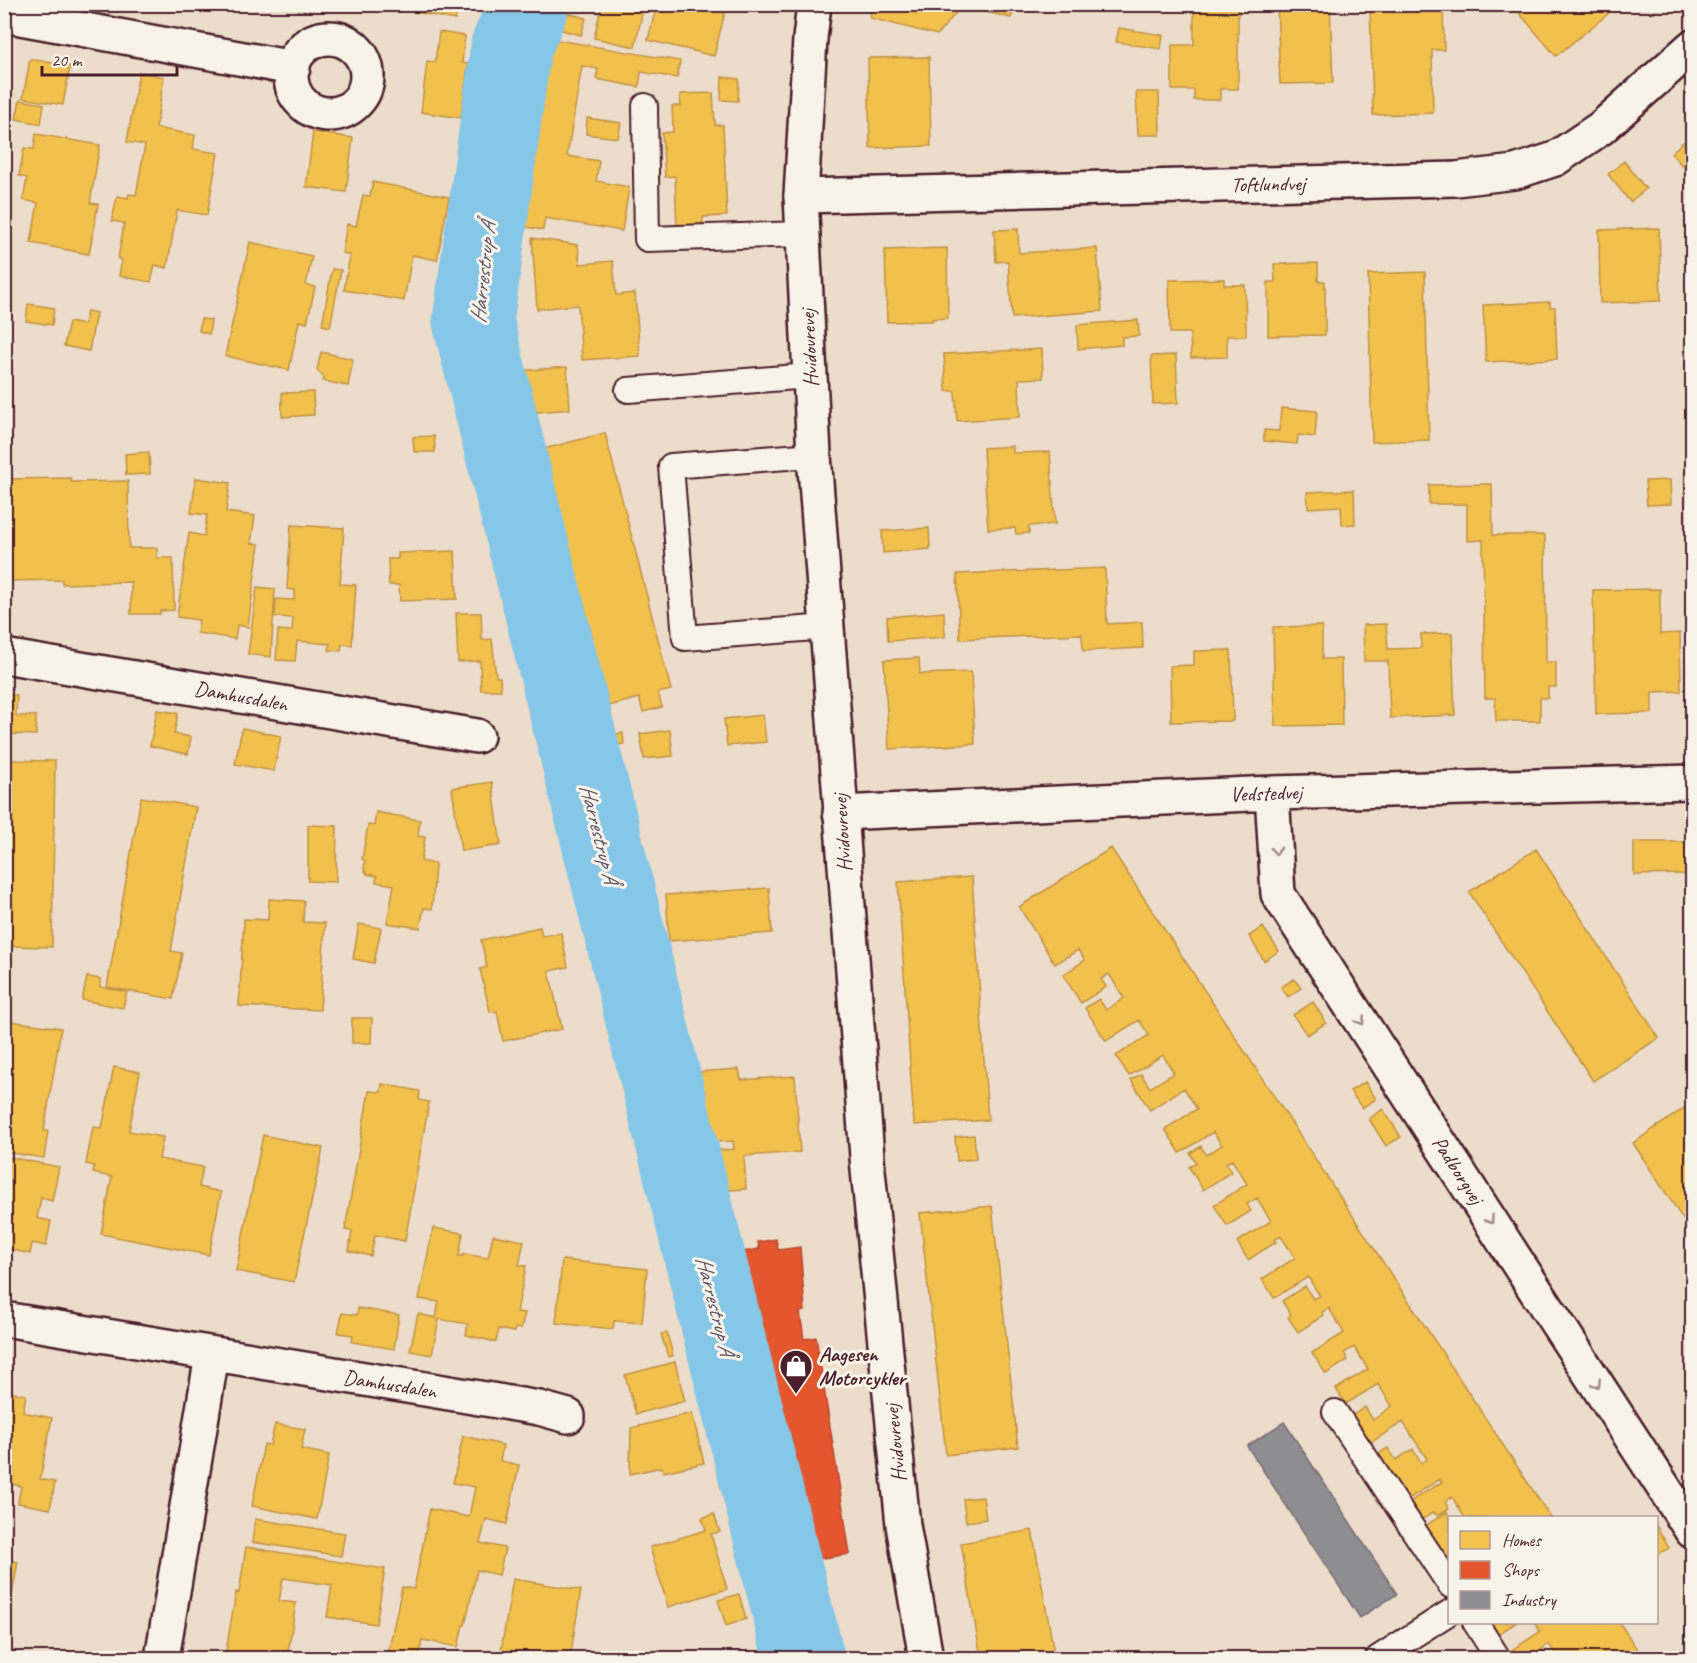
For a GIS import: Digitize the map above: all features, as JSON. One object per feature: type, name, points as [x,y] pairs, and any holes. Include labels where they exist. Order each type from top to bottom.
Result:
[{"type":"street","name":"Hvidovrevej","points":[[814,4],[801,196],[814,455],[868,1170],[903,1526],[926,1659]]},
{"type":"street","points":[[4,15],[293,68]]},
{"type":"street","name":"Toftlundvej","points":[[801,196],[1456,179],[1515,172],[1554,159],[1601,128],[1692,47]]},
{"type":"street","name":"Damhusdalen","points":[[4,656],[477,736]]},
{"type":"street","name":"Vedstedvej","points":[[840,813],[1272,793],[1692,782]]},
{"type":"street","name":"Padborgvej","points":[[1272,793],[1278,894],[1692,1531]]},
{"type":"street","name":"Damhusdalen","points":[[4,1319],[539,1408],[568,1416]]},
{"type":"street","points":[[162,1659],[212,1355]]},
{"type":"lane","points":[[645,106],[647,239],[803,234]]},
{"type":"lane","points":[[628,390],[810,376]]},
{"type":"lane","points":[[814,455],[671,466],[685,638],[828,627]]},
{"type":"lane","points":[[1335,1412],[1448,1583]]},
{"type":"lane","points":[[1377,1659],[1448,1613]]},
{"type":"lane","points":[[1475,1624],[1498,1659]]},
{"type":"building: Homes","points":[[396,4],[458,4],[455,20],[396,8]]},
{"type":"building: Homes","points":[[602,4],[644,4],[635,47],[594,38]]},
{"type":"building: Homes","points":[[657,4],[727,4],[714,56],[648,40]]},
{"type":"building: Homes","points":[[871,4],[957,4],[962,6],[937,35],[870,18]]},
{"type":"building: Homes","points":[[979,4],[1015,4],[1011,18],[978,10]]},
{"type":"building: Homes","points":[[1194,4],[1238,4],[1238,89],[1220,89],[1220,100],[1194,100],[1194,90],[1172,90],[1172,45],[1194,45]]},
{"type":"building: Homes","points":[[1277,4],[1330,4],[1333,83],[1280,84]]},
{"type":"building: Homes","points":[[1370,4],[1443,4],[1444,50],[1432,50],[1433,113],[1373,115]]},
{"type":"building: Homes","points":[[1519,4],[1600,4],[1608,14],[1556,56],[1515,8]]},
{"type":"building: Homes","points":[[559,11],[586,18],[581,35],[554,28]]},
{"type":"building: Homes","points":[[1119,28],[1163,35],[1161,49],[1116,42]]},
{"type":"building: Homes","points":[[439,32],[465,36],[462,63],[468,64],[461,118],[421,112],[427,61],[435,62]]},
{"type":"building: Homes","points":[[546,38],[680,61],[677,78],[641,72],[639,87],[596,79],[598,69],[582,66],[567,156],[599,161],[596,181],[629,187],[622,231],[545,218],[543,230],[514,225]]},
{"type":"building: Homes","points":[[929,57],[931,146],[870,148],[868,58]]},
{"type":"building: Homes","points":[[30,59],[70,66],[63,105],[23,98]]},
{"type":"building: Homes","points":[[139,72],[164,77],[156,128],[195,135],[193,149],[218,153],[207,215],[177,210],[167,268],[155,265],[151,282],[119,276],[122,260],[118,259],[124,223],[112,221],[117,196],[128,198],[129,194],[136,195],[145,145],[127,142]]},
{"type":"building: Homes","points":[[722,77],[739,79],[738,101],[721,100]]},
{"type":"building: Homes","points":[[1136,92],[1159,92],[1160,135],[1138,135]]},
{"type":"building: Homes","points":[[713,93],[715,125],[723,125],[727,216],[703,217],[703,227],[677,229],[675,176],[665,177],[662,133],[673,132],[672,106],[681,106],[680,94]]},
{"type":"building: Homes","points":[[20,100],[44,104],[41,124],[16,119]]},
{"type":"building: Homes","points":[[587,118],[621,123],[618,138],[586,134]]},
{"type":"building: Homes","points":[[313,132],[353,138],[346,192],[306,187]]},
{"type":"building: Homes","points":[[36,134],[100,145],[90,203],[98,204],[89,254],[31,243],[38,203],[23,200],[27,178],[19,176],[24,148],[34,149]]},
{"type":"building: Homes","points":[[1692,134],[1692,177],[1671,153]]},
{"type":"building: Homes","points":[[1624,161],[1646,189],[1630,202],[1608,174]]},
{"type":"building: Homes","points":[[373,182],[449,197],[437,260],[412,255],[404,301],[344,290],[350,255],[342,253],[347,224],[356,226],[363,195],[370,196]]},
{"type":"building: Homes","points":[[1659,228],[1661,301],[1600,303],[1599,230]]},
{"type":"building: Homes","points":[[1018,229],[1019,253],[1097,248],[1102,311],[1012,318],[1008,261],[996,262],[994,230]]},
{"type":"building: Homes","points":[[532,238],[578,245],[580,264],[613,261],[616,295],[635,293],[640,356],[582,360],[578,305],[537,309]]},
{"type":"building: Homes","points":[[250,242],[312,256],[306,285],[315,287],[307,323],[299,321],[289,370],[225,356]]},
{"type":"building: Homes","points":[[947,248],[948,318],[932,319],[932,321],[887,322],[885,250]]},
{"type":"building: Homes","points":[[1318,263],[1318,281],[1325,281],[1325,335],[1268,336],[1268,282],[1275,282],[1274,264]]},
{"type":"building: Homes","points":[[332,269],[341,270],[330,327],[322,325]]},
{"type":"building: Homes","points":[[1425,272],[1429,440],[1372,442],[1368,274]]},
{"type":"building: Homes","points":[[1224,279],[1224,285],[1245,285],[1246,336],[1227,336],[1227,357],[1191,358],[1190,333],[1170,333],[1169,280]]},
{"type":"building: Homes","points":[[1550,302],[1550,307],[1555,307],[1557,359],[1486,362],[1483,305]]},
{"type":"building: Homes","points":[[28,304],[54,308],[52,325],[26,321]]},
{"type":"building: Homes","points":[[87,311],[96,313],[89,351],[64,346],[69,322],[84,325]]},
{"type":"building: Homes","points":[[201,319],[211,320],[209,334],[199,331]]},
{"type":"building: Homes","points":[[1138,320],[1139,336],[1122,337],[1122,345],[1078,349],[1077,325]]},
{"type":"building: Homes","points":[[1042,349],[1043,378],[1019,379],[1020,417],[957,421],[955,391],[946,391],[944,354]]},
{"type":"building: Homes","points":[[321,352],[353,359],[348,386],[323,381],[324,378],[317,370]]},
{"type":"building: Homes","points":[[1176,355],[1178,403],[1153,404],[1151,356]]},
{"type":"building: Homes","points":[[567,367],[570,409],[506,415],[503,372]]},
{"type":"building: Homes","points":[[313,392],[314,415],[282,417],[282,393]]},
{"type":"building: Homes","points":[[1281,408],[1317,411],[1315,437],[1298,435],[1297,444],[1264,441],[1264,430],[1279,431]]},
{"type":"building: Homes","points":[[605,433],[671,690],[658,693],[662,707],[643,712],[639,698],[605,707],[593,662],[578,666],[571,639],[565,640],[552,586],[574,581],[559,523],[540,528],[530,489],[548,485],[540,450]]},
{"type":"building: Homes","points":[[434,436],[435,452],[414,452],[413,437]]},
{"type":"building: Homes","points":[[1013,446],[1013,453],[1050,452],[1055,524],[1029,526],[1029,533],[1016,534],[1015,528],[988,529],[983,448]]},
{"type":"building: Homes","points":[[149,452],[150,474],[126,475],[125,454]]},
{"type":"building: Homes","points":[[71,478],[71,482],[128,481],[129,548],[157,548],[157,558],[173,558],[174,610],[160,611],[160,614],[131,614],[131,582],[62,584],[62,580],[5,581],[4,603],[4,479]]},
{"type":"building: Homes","points":[[196,478],[230,483],[226,512],[255,516],[251,543],[259,544],[248,627],[237,625],[235,639],[197,633],[199,620],[177,617],[189,533],[204,536],[207,515],[191,513]]},
{"type":"building: Homes","points":[[1670,480],[1671,504],[1647,505],[1645,481]]},
{"type":"building: Homes","points":[[1492,484],[1493,535],[1545,535],[1546,662],[1556,662],[1556,687],[1548,687],[1548,698],[1540,698],[1540,721],[1496,721],[1495,698],[1485,698],[1483,540],[1467,541],[1467,504],[1429,504],[1429,485]]},
{"type":"building: Homes","points":[[1354,490],[1355,524],[1342,525],[1341,506],[1308,508],[1307,492]]},
{"type":"building: Homes","points":[[291,525],[344,528],[340,584],[356,585],[352,645],[342,644],[341,651],[329,650],[330,644],[297,641],[295,661],[276,660],[278,630],[292,631],[293,618],[275,617],[276,599],[294,600],[295,590],[287,589]]},
{"type":"building: Homes","points":[[929,528],[930,549],[883,553],[882,531]]},
{"type":"building: Homes","points":[[455,551],[457,599],[400,601],[399,585],[389,585],[388,559],[398,559],[398,553]]},
{"type":"building: Homes","points":[[1105,568],[1107,624],[1142,622],[1143,648],[1083,651],[1082,634],[960,639],[957,574]]},
{"type":"building: Homes","points":[[257,587],[275,589],[271,657],[248,654]]},
{"type":"building: Homes","points":[[1660,589],[1660,634],[1680,633],[1681,691],[1652,692],[1652,713],[1596,714],[1593,590]]},
{"type":"building: Homes","points":[[944,612],[945,637],[888,641],[887,617]]},
{"type":"building: Homes","points":[[456,613],[481,613],[482,640],[492,639],[496,677],[500,677],[501,690],[481,690],[480,661],[458,662]]},
{"type":"building: Homes","points":[[1386,624],[1388,649],[1421,648],[1421,634],[1452,633],[1455,715],[1390,718],[1388,661],[1364,661],[1363,625]]},
{"type":"building: Homes","points":[[1322,626],[1322,659],[1341,659],[1342,725],[1275,726],[1273,627]]},
{"type":"building: Homes","points":[[1231,650],[1233,721],[1171,722],[1170,666],[1194,665],[1194,651]]},
{"type":"building: Homes","points":[[919,658],[920,674],[971,672],[975,744],[889,749],[884,660]]},
{"type":"building: Homes","points":[[4,695],[17,695],[16,716],[36,716],[36,735],[4,734]]},
{"type":"building: Homes","points":[[157,710],[178,713],[174,734],[191,737],[188,754],[150,746]]},
{"type":"building: Homes","points":[[763,715],[766,742],[727,746],[724,719]]},
{"type":"building: Homes","points":[[242,728],[281,736],[274,771],[235,764]]},
{"type":"building: Homes","points":[[670,730],[673,756],[644,759],[640,734]]},
{"type":"building: Homes","points":[[623,733],[624,744],[585,748],[583,738]]},
{"type":"building: Homes","points":[[4,760],[55,761],[52,947],[4,946]]},
{"type":"building: Homes","points":[[492,782],[501,845],[461,851],[452,788]]},
{"type":"building: Homes","points":[[141,797],[196,807],[171,951],[182,953],[173,999],[107,987]]},
{"type":"building: Homes","points":[[376,812],[420,820],[418,836],[425,837],[421,861],[435,864],[432,909],[424,908],[420,928],[387,923],[394,885],[376,882],[377,876],[367,874],[364,869],[365,860],[362,859],[368,825],[374,826]]},
{"type":"building: Homes","points":[[308,825],[337,826],[336,882],[308,881]]},
{"type":"building: Homes","points":[[1634,842],[1692,842],[1692,874],[1634,875]]},
{"type":"building: Homes","points":[[1111,848],[1550,1516],[1464,1516],[1452,1497],[1445,1502],[1449,1509],[1437,1516],[1434,1512],[1421,1520],[1409,1502],[1442,1482],[1440,1479],[1407,1500],[1378,1454],[1388,1448],[1396,1460],[1413,1449],[1421,1463],[1427,1459],[1403,1422],[1370,1443],[1353,1415],[1365,1407],[1373,1420],[1392,1406],[1378,1384],[1346,1404],[1336,1389],[1368,1369],[1354,1347],[1344,1353],[1348,1360],[1326,1374],[1312,1353],[1344,1333],[1329,1308],[1322,1312],[1324,1315],[1298,1332],[1288,1317],[1291,1315],[1282,1301],[1305,1286],[1313,1299],[1320,1296],[1308,1277],[1274,1298],[1262,1279],[1295,1258],[1281,1236],[1274,1240],[1276,1242],[1248,1260],[1237,1242],[1271,1221],[1257,1198],[1247,1204],[1251,1211],[1227,1226],[1214,1205],[1247,1184],[1232,1160],[1226,1163],[1231,1172],[1203,1190],[1189,1167],[1196,1163],[1190,1153],[1201,1146],[1206,1155],[1222,1145],[1213,1132],[1180,1153],[1165,1129],[1197,1109],[1184,1088],[1150,1110],[1131,1080],[1141,1074],[1150,1088],[1174,1073],[1163,1055],[1129,1076],[1116,1056],[1149,1035],[1139,1020],[1106,1041],[1085,1008],[1099,999],[1106,1010],[1124,998],[1109,974],[1101,979],[1106,987],[1081,1003],[1063,975],[1085,960],[1078,950],[1055,964],[1019,907]]},
{"type":"building: Homes","points":[[1536,849],[1659,1038],[1593,1081],[1469,892]]},
{"type":"building: Homes","points":[[972,877],[988,1120],[914,1125],[898,882]]},
{"type":"building: Homes","points":[[769,888],[772,933],[669,941],[666,895]]},
{"type":"building: Homes","points":[[269,899],[304,901],[303,922],[325,923],[320,1010],[239,1006],[244,919],[268,920]]},
{"type":"building: Homes","points":[[359,924],[381,928],[374,963],[353,959]]},
{"type":"building: Homes","points":[[540,927],[542,936],[561,933],[568,967],[549,971],[562,1029],[503,1041],[497,1011],[490,1012],[480,969],[487,967],[481,940]]},
{"type":"building: Homes","points":[[1263,927],[1279,951],[1264,961],[1249,936]]},
{"type":"building: Homes","points":[[4,960],[11,960],[11,975],[4,975]]},
{"type":"building: Homes","points":[[87,977],[101,979],[100,987],[127,992],[123,1008],[82,1000]]},
{"type":"building: Homes","points":[[1294,979],[1301,988],[1288,997],[1281,987]]},
{"type":"building: Homes","points":[[1313,1002],[1326,1023],[1307,1035],[1293,1015]]},
{"type":"building: Homes","points":[[352,1018],[372,1018],[371,1043],[352,1043]]},
{"type":"building: Homes","points":[[10,1021],[61,1028],[44,1131],[48,1131],[44,1158],[4,1152],[4,1058]]},
{"type":"building: Homes","points":[[696,1061],[697,1072],[739,1069],[741,1080],[795,1076],[800,1152],[744,1156],[746,1189],[699,1192],[689,1152],[734,1149],[733,1141],[701,1143],[699,1123],[680,1124],[666,1063]]},
{"type":"building: Homes","points":[[114,1067],[140,1072],[129,1131],[163,1137],[159,1159],[203,1167],[199,1187],[221,1192],[209,1255],[101,1234],[112,1177],[93,1173],[94,1166],[86,1164],[93,1127],[102,1128]]},
{"type":"building: Homes","points":[[1365,1082],[1376,1099],[1362,1108],[1350,1091]]},
{"type":"building: Homes","points":[[382,1084],[420,1091],[419,1100],[429,1102],[405,1241],[375,1235],[371,1256],[349,1251],[352,1231],[345,1230],[369,1091],[381,1092]]},
{"type":"building: Homes","points":[[1692,1103],[1692,1233],[1633,1143]]},
{"type":"building: Homes","points":[[1383,1109],[1401,1137],[1386,1146],[1369,1119]]},
{"type":"building: Homes","points":[[263,1135],[323,1148],[294,1282],[236,1271]]},
{"type":"building: Homes","points":[[974,1135],[976,1159],[957,1161],[955,1137]]},
{"type":"building: Homes","points":[[4,1156],[59,1167],[52,1201],[41,1198],[37,1218],[51,1221],[46,1246],[32,1243],[30,1254],[4,1248]]},
{"type":"building: Homes","points":[[992,1206],[1018,1447],[946,1455],[920,1213]]},
{"type":"building: Homes","points":[[433,1228],[463,1233],[459,1256],[464,1254],[488,1258],[493,1235],[524,1241],[519,1265],[526,1266],[517,1312],[525,1313],[521,1329],[515,1328],[514,1332],[499,1329],[496,1342],[466,1335],[468,1324],[439,1319],[432,1355],[410,1351],[418,1314],[436,1318],[439,1302],[419,1299]]},
{"type":"building: Homes","points":[[562,1260],[647,1269],[642,1323],[614,1321],[613,1329],[556,1323]]},
{"type":"building: Homes","points":[[358,1308],[399,1315],[394,1349],[352,1342],[353,1335],[338,1333],[342,1313],[357,1315]]},
{"type":"building: Homes","points":[[667,1333],[673,1356],[668,1357],[661,1334]]},
{"type":"building: Homes","points":[[675,1362],[685,1401],[636,1414],[625,1375]]},
{"type":"building: Homes","points":[[4,1391],[26,1395],[23,1412],[52,1418],[40,1479],[55,1482],[50,1509],[18,1503],[21,1486],[4,1483]]},
{"type":"building: Homes","points":[[692,1413],[704,1463],[663,1472],[662,1467],[630,1474],[631,1428]]},
{"type":"building: Homes","points":[[275,1424],[305,1429],[301,1449],[329,1455],[317,1519],[252,1506],[264,1444],[270,1445]]},
{"type":"building: Homes","points":[[463,1436],[503,1445],[500,1461],[519,1465],[507,1524],[486,1519],[480,1543],[505,1548],[499,1575],[477,1570],[458,1647],[422,1640],[419,1658],[387,1658],[402,1587],[414,1589],[430,1509],[469,1517],[475,1487],[453,1483]]},
{"type":"building: Homes","points":[[983,1497],[986,1519],[966,1522],[963,1499]]},
{"type":"building: Homes","points":[[1447,1512],[1449,1516],[1448,1558],[1446,1559],[1425,1526]]},
{"type":"building: Homes","points":[[714,1514],[720,1532],[711,1534],[727,1589],[668,1607],[650,1547],[706,1530],[702,1518]]},
{"type":"building: Homes","points":[[255,1519],[345,1533],[341,1556],[252,1542]]},
{"type":"building: Homes","points":[[1658,1529],[1669,1548],[1658,1554]]},
{"type":"building: Homes","points":[[1032,1530],[1055,1658],[981,1658],[961,1543]]},
{"type":"building: Homes","points":[[246,1547],[385,1569],[376,1624],[327,1617],[332,1585],[283,1578],[279,1601],[296,1603],[287,1658],[225,1658]]},
{"type":"building: Homes","points":[[4,1560],[18,1562],[4,1638]]},
{"type":"building: Homes","points":[[513,1579],[581,1590],[570,1658],[500,1657]]},
{"type":"building: Homes","points":[[739,1594],[746,1619],[726,1626],[718,1600]]},
{"type":"building: Homes","points":[[1490,1624],[1514,1624],[1497,1635]]},
{"type":"building: Homes","points":[[1535,1624],[1620,1624],[1643,1658],[1558,1658],[1549,1644],[1542,1649],[1546,1655],[1541,1658],[1511,1658],[1507,1653],[1540,1632]]},
{"type":"building: Shops","points":[[729,1216],[737,1253],[759,1249],[758,1242],[776,1239],[778,1250],[800,1247],[805,1311],[800,1312],[804,1339],[816,1337],[850,1554],[788,1563],[754,1348],[738,1351],[709,1220]]},
{"type":"building: Industry","points":[[1284,1422],[1397,1594],[1360,1618],[1247,1446]]},
{"type":"waterway","name":"Harrestrup Å","points":[[529,4],[511,47],[473,321],[804,1658]]},
{"type":"place","name":"Aagesen Motorcykler","points":[[796,1395]]}]
